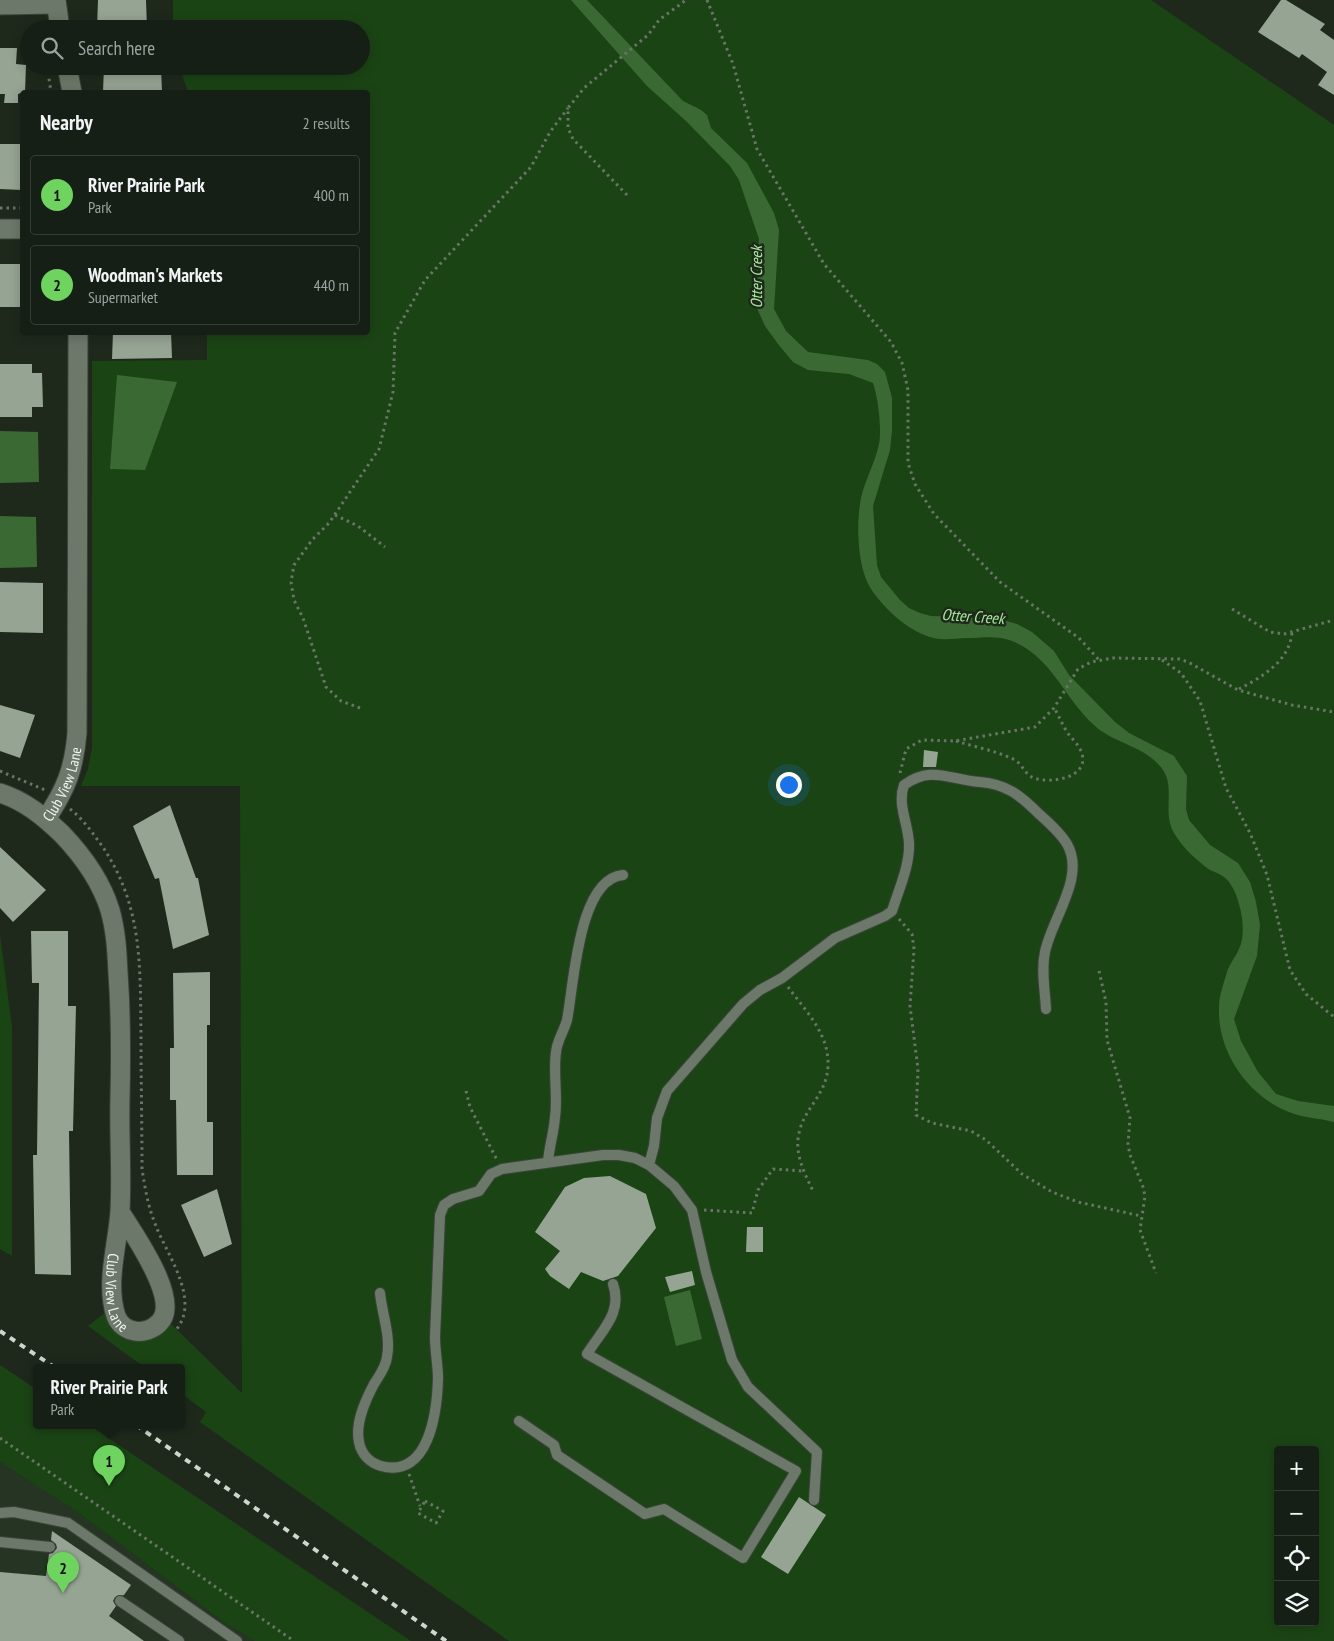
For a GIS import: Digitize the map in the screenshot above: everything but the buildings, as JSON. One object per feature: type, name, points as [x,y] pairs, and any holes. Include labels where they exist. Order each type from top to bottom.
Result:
[{"type":"street","points":[[0,5],[56,2],[59,20]]},
{"type":"street","points":[[69,75],[72,90]]},
{"type":"street","points":[[0,229],[20,229]]},
{"type":"street","name":"Club View Lane","points":[[78,335],[77,733],[75,758],[69,781],[46,819],[74,847],[92,872],[110,910],[116,936],[121,1049],[120,1212],[112,1285],[114,1309],[117,1318],[124,1327],[135,1332],[145,1332],[155,1328],[162,1321],[166,1304],[158,1280],[120,1212]]},
{"type":"street","points":[[0,793],[18,799],[46,819]]},
{"type":"lane","points":[[649,1165],[658,1118],[667,1091],[743,1004],[760,990],[782,978],[835,938],[885,916],[892,911],[908,852],[906,822],[901,804],[904,785],[922,775],[932,774],[1005,787],[1017,792],[1068,845],[1072,880],[1045,952],[1046,1009]]},
{"type":"lane","points":[[548,1162],[555,1118],[556,1052],[567,1019],[576,958],[586,920],[596,894],[606,881],[614,876],[623,875]]},
{"type":"lane","points":[[380,1293],[388,1337],[387,1359],[365,1404],[359,1422],[359,1442],[367,1458],[375,1464],[389,1467],[407,1465],[420,1453],[434,1421],[438,1377],[435,1344],[440,1215],[444,1205],[453,1199],[480,1191],[491,1174],[502,1169],[619,1155],[634,1158],[649,1165],[674,1186],[692,1210],[706,1272],[732,1360],[748,1387],[817,1452],[814,1500]]},
{"type":"lane","points":[[519,1422],[554,1445],[557,1455],[645,1514],[664,1509],[743,1558],[796,1471],[587,1354],[615,1312],[618,1297],[613,1284]]},
{"type":"lane","points":[[0,1513],[14,1512],[68,1523],[238,1641]]},
{"type":"lane","points":[[0,1542],[50,1547]]},
{"type":"lane","points":[[120,1601],[179,1641]]},
{"type":"path","points":[[360,708],[341,701],[326,688],[303,618],[294,600],[291,582],[294,565],[312,540],[335,515],[379,449],[393,392],[396,333],[425,280],[531,166],[550,132],[584,88],[648,35],[660,20],[686,0]]},
{"type":"path","points":[[707,0],[733,64],[757,149],[824,264],[878,325],[891,342],[902,362],[908,390],[908,463],[915,484],[934,514],[1000,582],[1080,638],[1099,660]]},
{"type":"path","points":[[48,75],[51,90]]},
{"type":"path","points":[[568,108],[568,128],[573,140],[627,195]]},
{"type":"path","points":[[0,208],[20,208]]},
{"type":"path","points":[[335,515],[358,526],[385,547]]},
{"type":"path","points":[[1232,609],[1270,632],[1292,632],[1334,620]]},
{"type":"path","points":[[1238,690],[1272,667],[1286,653],[1291,642],[1292,632]]},
{"type":"path","points":[[904,785],[900,775],[902,756],[912,744],[922,740],[955,741],[1027,730],[1042,721],[1054,708],[1078,669],[1084,664],[1099,660],[1188,662],[1238,690],[1292,705],[1334,712]]},
{"type":"path","points":[[1162,660],[1181,673],[1200,701],[1226,788],[1250,833],[1267,875],[1290,970],[1306,994],[1334,1017]]},
{"type":"path","points":[[955,741],[1009,757],[1020,763],[1029,776],[1034,778],[1047,780],[1071,776],[1080,769],[1083,757],[1054,708]]},
{"type":"path","points":[[892,911],[912,934],[914,949],[910,1006],[918,1069],[916,1115],[932,1123],[971,1131],[986,1140],[1022,1174],[1052,1192],[1078,1202],[1141,1216]]},
{"type":"path","points":[[1100,971],[1106,1002],[1107,1040],[1130,1118],[1128,1144],[1130,1155],[1143,1187],[1144,1205],[1140,1230],[1156,1274]]},
{"type":"path","points":[[782,978],[822,1036],[827,1053],[824,1085],[818,1099],[802,1122],[798,1134],[798,1146],[803,1171],[813,1191]]},
{"type":"path","points":[[1330,1012],[1334,1007]]},
{"type":"path","points":[[466,1091],[470,1108],[502,1169]]},
{"type":"path","points":[[692,1210],[752,1213],[758,1190],[766,1175],[773,1169],[803,1171]]},
{"type":"path","points":[[0,1438],[294,1641]]},
{"type":"path","points":[[407,1465],[420,1507],[418,1513],[436,1523],[442,1511],[425,1502],[420,1507]]},
{"type":"shaded area","points":[[173,0],[1151,0],[1334,125],[1334,1641],[509,1641],[200,1422],[206,1412],[185,1396],[185,1364],[140,1364],[88,1326],[106,1312],[154,1337],[171,1324],[242,1393],[240,786],[81,786],[88,769],[92,747],[92,361],[207,360],[207,335],[370,335],[370,90],[187,90],[182,75],[370,75],[370,20],[173,20]]},
{"type":"shaded area","points":[[571,0],[587,0],[683,101],[707,115],[711,128],[747,163],[774,213],[779,230],[774,309],[786,331],[808,352],[868,360],[877,364],[885,372],[892,398],[892,430],[890,450],[873,506],[877,565],[881,577],[900,600],[909,608],[920,613],[931,616],[995,618],[1017,624],[1032,632],[1054,651],[1069,675],[1115,722],[1129,733],[1174,756],[1187,776],[1186,809],[1189,820],[1210,845],[1238,863],[1250,882],[1256,902],[1260,925],[1257,956],[1234,1019],[1241,1041],[1258,1072],[1276,1094],[1298,1101],[1334,1106],[1334,1122],[1294,1114],[1274,1105],[1248,1084],[1229,1056],[1223,1040],[1219,1003],[1227,972],[1242,939],[1243,927],[1238,900],[1227,879],[1210,870],[1195,858],[1181,844],[1174,833],[1170,825],[1168,781],[1165,772],[1159,765],[1136,748],[1110,736],[1094,725],[1074,703],[1047,667],[1026,648],[1012,641],[995,637],[943,639],[930,637],[910,628],[892,614],[871,589],[866,580],[860,558],[858,520],[861,498],[880,438],[879,413],[873,383],[849,374],[808,370],[793,362],[778,344],[765,326],[756,306],[759,239],[739,180],[730,166],[686,121],[647,86]]},
{"type":"shaded area","points":[[117,375],[177,382],[145,470],[110,469]]},
{"type":"shaded area","points":[[0,431],[38,432],[39,482],[0,483]]},
{"type":"shaded area","points":[[0,516],[36,517],[37,567],[0,568]]},
{"type":"shaded area","points":[[0,935],[12,1027],[12,1256],[0,1249]]},
{"type":"shaded area","points":[[690,1290],[702,1339],[676,1346],[664,1297]]},
{"type":"shaded area","points":[[0,1365],[33,1387],[33,1429],[95,1429],[411,1641],[255,1641],[225,1623],[76,1511],[0,1462]]},
{"type":"shaded area","points":[[0,1462],[76,1511],[225,1623],[255,1641],[0,1641]]},
{"type":"railway","points":[[0,1331],[50,1364]]},
{"type":"railway","points":[[142,1429],[446,1641]]},
{"type":"place","name":"River Prairie Park","points":[[109,1486]]},
{"type":"place","name":"Woodman's Markets","points":[[63,1593]]},
{"type":"water label","name":"Otter Creek","points":[[756,277]]},
{"type":"water label","name":"Otter Creek","points":[[973,616]]}]
